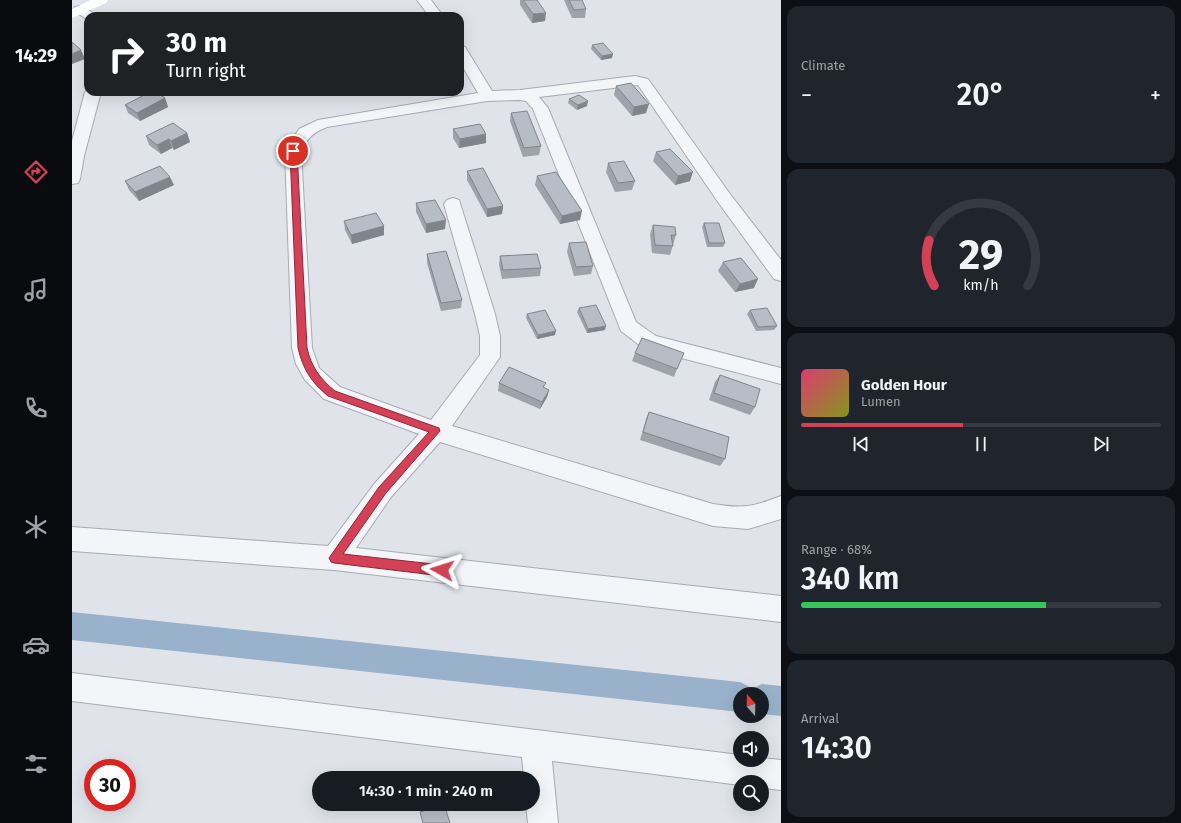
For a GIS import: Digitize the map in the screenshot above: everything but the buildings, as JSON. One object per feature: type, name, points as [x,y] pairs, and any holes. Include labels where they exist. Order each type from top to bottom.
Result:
[{"type":"street","points":[[81,13],[101,0]]},
{"type":"street","points":[[424,0],[433,12]]},
{"type":"street","points":[[464,57],[487,96]]},
{"type":"street","points":[[781,274],[724,198],[643,82],[635,80],[520,95],[487,96],[324,122],[310,128],[299,138],[293,151],[302,348],[306,364],[320,384],[332,393],[436,431],[713,515],[744,520],[766,514],[781,507]]},
{"type":"street","points":[[520,95],[531,98],[540,108],[628,326],[650,342],[781,376]]},
{"type":"street","points":[[72,179],[92,96]]},
{"type":"street","points":[[334,558],[383,490],[436,431],[490,357],[490,336],[485,314],[453,204]]},
{"type":"street","points":[[72,539],[334,558],[781,609]]},
{"type":"street","points":[[72,687],[781,775]]},
{"type":"street","points":[[536,745],[543,823]]},
{"type":"waterway","points":[[72,626],[733,696]]},
{"type":"waterway","points":[[769,700],[781,701]]},
{"type":"route","points":[[293,151],[302,348],[306,364],[320,384],[332,393],[436,431],[383,490],[334,558],[442,570]]}]
